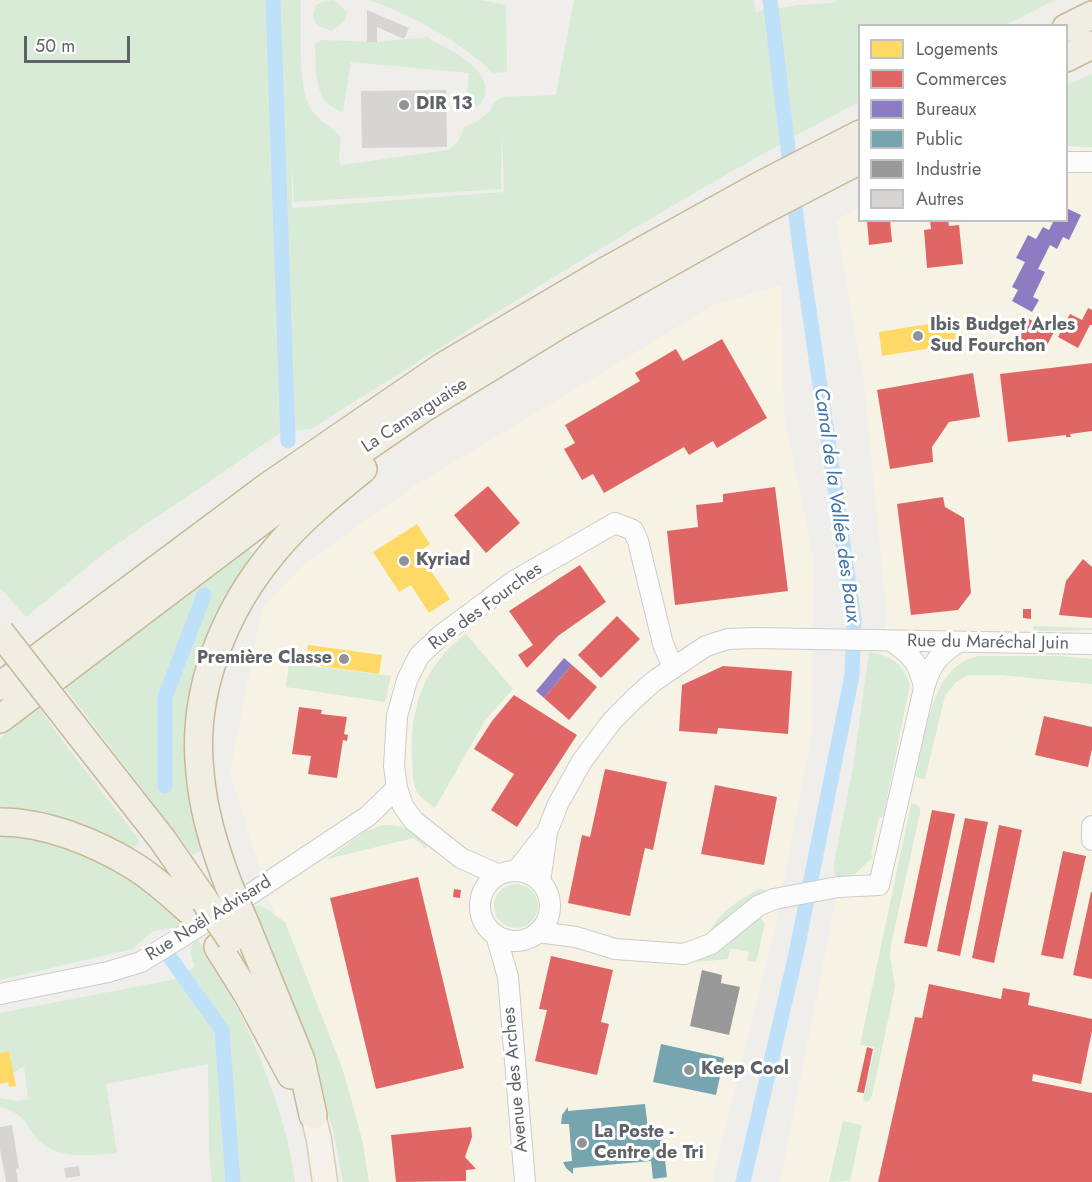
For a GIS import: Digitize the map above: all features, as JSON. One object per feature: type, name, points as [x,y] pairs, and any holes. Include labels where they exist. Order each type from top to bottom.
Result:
[{"type":"highway","points":[[1068,27],[1092,15]]},
{"type":"highway","points":[[1068,57],[1092,45]]},
{"type":"highway","name":"La Camarguaise","points":[[0,686],[267,487],[442,367],[609,269],[760,198],[826,164],[858,136]]},
{"type":"highway","name":"La Camarguaise","points":[[826,164],[858,160]]},
{"type":"highway","name":"La Camarguaise","points":[[0,719],[292,498],[422,409],[560,325],[760,198]]},
{"type":"highway","points":[[232,938],[229,886],[220,863],[206,811],[199,771],[199,731],[206,686],[219,639],[239,599],[275,550],[316,507],[374,460],[560,325]]},
{"type":"highway","points":[[0,632],[162,839],[198,907]]},
{"type":"highway","points":[[0,677],[50,647]]},
{"type":"highway","points":[[0,822],[20,822],[54,829],[120,858],[198,907],[232,938],[301,1060],[314,1115]]},
{"type":"main road","points":[[314,1115],[325,1182]]},
{"type":"street","points":[[1068,162],[1092,162]]},
{"type":"street","name":"Rue des Fourches","points":[[482,895],[461,858],[410,816],[403,806],[397,788],[394,766],[398,716],[407,680],[419,656],[441,635],[514,581],[615,523],[633,530],[638,541],[663,644],[673,667]]},
{"type":"street","points":[[540,882],[547,832],[558,804],[582,761],[608,727],[636,697],[673,667],[706,646],[728,639],[888,641],[905,650],[915,661],[920,670],[924,688]]},
{"type":"street","name":"Rue du Maréchal Juin","points":[[888,641],[1091,644]]},
{"type":"street","points":[[547,832],[507,873],[486,887],[482,895],[480,906],[482,918],[488,928],[505,939],[532,936],[576,938],[615,950],[684,954],[711,944],[758,906],[774,899],[838,887],[879,885],[929,672],[939,656],[959,642]]},
{"type":"street","name":"Rue Noël Advisard","points":[[0,994],[108,972],[141,962],[246,897],[368,816],[397,788]]},
{"type":"street","points":[[368,816],[410,816]]},
{"type":"street","points":[[1092,826],[1092,840]]},
{"type":"street","name":"Rue des Fourches","points":[[461,858],[507,873]]},
{"type":"street","points":[[507,873],[533,876],[540,882],[549,900],[550,909],[544,926],[532,936]]},
{"type":"street","points":[[550,909],[576,938]]},
{"type":"street","name":"Avenue des Arches","points":[[496,935],[508,978],[525,1182]]},
{"type":"street","name":"Avenue des Arches","points":[[508,978],[532,936]]},
{"type":"shaded area","points":[[1068,147],[1092,148],[1092,1182],[780,1182],[846,848],[887,617],[864,383],[836,220],[858,209],[858,222],[1068,222]]},
{"type":"shaded area","points":[[781,285],[784,415],[813,557],[812,732],[774,933],[712,1182],[353,1182],[316,1026],[271,903],[230,773],[262,608],[306,563],[416,485],[714,305]]},
{"type":"green space","points":[[0,0],[301,0],[301,55],[305,97],[316,115],[341,138],[339,158],[341,165],[448,150],[458,140],[464,127],[476,122],[490,111],[495,102],[502,97],[556,95],[574,0],[754,0],[756,12],[799,5],[833,3],[838,0],[1055,0],[1008,24],[858,24],[858,103],[650,219],[311,429],[283,431],[107,551],[26,617],[0,588]],"holes":[[[502,126],[504,192],[292,208],[292,167],[294,202],[501,189]]]},
{"type":"green space","points":[[334,0],[347,12],[345,21],[332,31],[315,23],[313,15],[316,5]]},
{"type":"green space","points":[[368,0],[481,0],[506,5],[507,72],[493,73],[467,51],[435,30],[400,12]]},
{"type":"green space","points":[[427,37],[460,57],[480,74],[485,84],[485,94],[479,106],[469,108],[467,96],[469,73],[351,62],[343,112],[333,108],[321,94],[316,75],[315,44],[322,40],[377,42]]},
{"type":"green space","points":[[1092,74],[1092,147],[1068,146],[1068,85]]},
{"type":"green space","points":[[248,548],[255,556],[234,591],[193,802],[202,849],[193,855],[65,688]]},
{"type":"green space","points":[[1033,626],[1092,628],[1092,630],[1041,631],[1033,629]]},
{"type":"green space","points":[[466,634],[513,689],[486,719],[435,808],[417,792],[414,785],[413,723],[422,689],[430,674],[439,659]]},
{"type":"green space","points":[[869,652],[895,661],[910,685],[883,817],[879,818],[871,854],[873,857],[855,874],[835,878],[834,863],[853,768]]},
{"type":"green space","points":[[979,656],[1059,656],[1092,659],[1092,684],[999,675],[968,675],[955,683],[945,696],[925,779],[921,779],[916,776],[923,742],[940,687],[950,673],[963,662]]},
{"type":"green space","points":[[289,663],[391,676],[385,702],[286,687]]},
{"type":"green space","points":[[39,707],[63,742],[140,841],[132,850],[68,820],[35,811],[0,808],[0,738]]},
{"type":"green space","points":[[911,804],[920,808],[920,813],[891,945],[890,955],[895,987],[872,1096],[867,1102],[863,1100],[875,1047],[860,1045]]},
{"type":"green space","points":[[383,825],[409,830],[420,836],[430,846],[425,848],[414,838],[327,859],[366,831]]},
{"type":"green space","points":[[0,834],[23,836],[48,842],[100,863],[148,893],[183,927],[153,931],[132,949],[0,980]]},
{"type":"green space","points":[[516,884],[531,891],[538,906],[531,921],[516,928],[501,921],[494,906],[501,891]]},
{"type":"green space","points":[[760,889],[770,891],[742,905],[715,930],[709,932],[731,906]]},
{"type":"green space","points":[[246,906],[262,906],[285,922],[343,1070],[363,1143],[369,1182],[343,1182],[333,1129],[316,1076]]},
{"type":"green space","points":[[760,918],[765,923],[756,962],[747,961],[749,952],[731,948],[728,959],[697,962],[713,955]]},
{"type":"green space","points":[[196,938],[209,954],[219,972],[269,1080],[285,1132],[295,1182],[212,1182],[209,1151],[208,1064],[106,1084],[117,1153],[75,1155],[55,1151],[37,1139],[21,1117],[0,1106],[0,1098],[18,1101],[28,1099],[24,1066],[13,1073],[9,1051],[0,1053],[0,1013],[176,979],[195,966],[191,952]]},
{"type":"green space","points":[[843,1121],[862,1125],[850,1181],[829,1182]]},
{"type":"building: Logements","points":[[953,320],[957,344],[882,356],[879,332]]},
{"type":"building: Logements","name":"Kyriad","points":[[417,524],[430,544],[421,550],[434,569],[431,571],[450,599],[429,613],[411,585],[399,592],[373,552]]},
{"type":"building: Logements","name":"Première Classe","points":[[308,645],[382,655],[379,674],[305,664]]},
{"type":"building: Logements","points":[[9,1051],[16,1086],[9,1087],[8,1082],[0,1084],[0,1053]]},
{"type":"building: Commerces","points":[[867,222],[890,222],[892,242],[869,245]]},
{"type":"building: Commerces","points":[[930,222],[948,222],[949,226],[959,225],[963,264],[927,268],[924,230],[931,229]]},
{"type":"building: Commerces","points":[[1088,308],[1092,310],[1092,325],[1078,348],[1058,337],[1070,314],[1082,320]]},
{"type":"building: Commerces","points":[[1029,319],[1054,332],[1043,353],[1018,341]]},
{"type":"building: Commerces","points":[[722,339],[767,418],[717,448],[713,441],[689,455],[684,447],[604,493],[593,474],[582,480],[564,449],[575,443],[565,425],[640,381],[635,373],[676,349],[683,361]]},
{"type":"building: Commerces","points":[[1092,363],[1092,431],[1070,434],[1071,437],[1066,437],[1066,435],[1008,442],[1000,374]]},
{"type":"building: Commerces","points":[[973,373],[980,417],[949,422],[932,447],[933,462],[890,469],[877,390]]},
{"type":"building: Commerces","points":[[488,486],[520,523],[486,553],[454,515]]},
{"type":"building: Commerces","points":[[775,487],[788,591],[675,605],[667,531],[698,527],[696,505],[723,502],[723,494]]},
{"type":"building: Commerces","points":[[943,497],[945,507],[964,518],[971,593],[958,610],[911,615],[897,504]]},
{"type":"building: Commerces","points":[[1083,559],[1092,567],[1092,618],[1059,615],[1066,581]]},
{"type":"building: Commerces","points":[[580,565],[606,602],[558,636],[527,668],[518,655],[533,645],[509,611]]},
{"type":"building: Commerces","points":[[1023,609],[1031,609],[1031,619],[1023,618]]},
{"type":"building: Commerces","points":[[617,616],[640,639],[601,678],[578,655]]},
{"type":"building: Commerces","points":[[572,665],[597,687],[569,720],[544,698]]},
{"type":"building: Commerces","points":[[723,666],[792,671],[788,734],[718,728],[717,734],[679,731],[682,685]]},
{"type":"building: Commerces","points":[[514,695],[577,735],[517,827],[491,810],[514,774],[474,749],[492,721]]},
{"type":"building: Commerces","points":[[299,707],[322,710],[321,714],[347,717],[344,734],[348,735],[347,741],[343,740],[337,778],[308,774],[311,756],[292,754]]},
{"type":"building: Commerces","points":[[1044,716],[1092,727],[1092,749],[1088,767],[1035,755]]},
{"type":"building: Commerces","points":[[605,769],[667,782],[653,850],[645,848],[630,916],[568,903],[582,835],[590,837]]},
{"type":"building: Commerces","points":[[715,785],[777,797],[764,865],[701,854]]},
{"type":"building: Commerces","points":[[932,810],[955,814],[927,947],[904,943]]},
{"type":"building: Commerces","points":[[965,818],[988,822],[960,956],[937,951]]},
{"type":"building: Commerces","points":[[999,825],[1022,830],[994,963],[972,958]]},
{"type":"building: Commerces","points":[[1063,851],[1086,856],[1063,959],[1041,955]]},
{"type":"building: Commerces","points":[[418,877],[464,1068],[376,1089],[330,898]]},
{"type":"building: Commerces","points":[[454,889],[461,890],[460,898],[453,897]]},
{"type":"building: Commerces","points":[[1092,892],[1092,979],[1073,975]]},
{"type":"building: Commerces","points":[[551,956],[613,970],[601,1022],[609,1024],[597,1075],[535,1061],[547,1010],[539,1009]]},
{"type":"building: Commerces","points":[[929,984],[1001,999],[1003,988],[1030,993],[1028,1005],[1092,1019],[1092,1031],[1081,1084],[1033,1074],[1032,1081],[1092,1093],[1092,1182],[878,1182],[915,1017],[922,1018]]},
{"type":"building: Commerces","points":[[867,1047],[873,1049],[864,1093],[857,1092]]},
{"type":"building: Commerces","points":[[471,1127],[472,1137],[465,1157],[476,1169],[466,1170],[466,1181],[396,1182],[391,1135]]},
{"type":"building: Bureaux","points":[[1068,209],[1081,215],[1069,240],[1063,237],[1057,249],[1050,245],[1038,269],[1045,272],[1033,297],[1039,300],[1032,312],[1012,301],[1018,290],[1012,287],[1025,262],[1016,258],[1028,235],[1036,239],[1043,227],[1049,230],[1053,222],[1068,222]]},
{"type":"building: Bureaux","points":[[564,658],[572,665],[544,698],[536,691]]},
{"type":"building: Public","name":"Keep Cool","points":[[661,1044],[724,1058],[716,1095],[653,1082]]},
{"type":"building: Public","points":[[645,1104],[649,1136],[662,1134],[667,1177],[653,1179],[651,1161],[573,1168],[573,1174],[566,1168],[563,1162],[572,1161],[569,1124],[561,1124],[562,1115],[568,1107],[568,1111]]},
{"type":"building: Industrie","points":[[702,970],[722,975],[721,983],[740,987],[729,1035],[690,1026]]},
{"type":"building: Autres","points":[[367,10],[409,28],[404,39],[377,27],[377,42],[367,42]]},
{"type":"building: Autres","name":"DIR 13","points":[[446,90],[447,147],[362,148],[361,91]]},
{"type":"building: Autres","points":[[12,1125],[19,1168],[16,1169],[18,1182],[6,1182],[0,1149],[0,1127]]},
{"type":"building: Autres","points":[[79,1166],[80,1176],[66,1178],[64,1168]]},
{"type":"waterway","points":[[273,0],[288,441]]},
{"type":"waterway","name":"Canal de la Vallée des Baux","points":[[743,1182],[796,954],[852,675],[854,620],[800,248],[770,0]]},
{"type":"waterway","points":[[165,786],[165,697],[204,595]]},
{"type":"waterway","points":[[169,956],[222,1030],[233,1182]]},
{"type":"place","name":"DIR 13","points":[[404,105]]},
{"type":"place","name":"Ibis Budget Arles Sud Fourchon","points":[[918,336]]},
{"type":"place","name":"Kyriad","points":[[404,561]]},
{"type":"place","name":"Première Classe","points":[[344,659]]},
{"type":"place","name":"Keep Cool","points":[[689,1070]]},
{"type":"place","name":"La Poste - Centre de Tri","points":[[582,1143]]}]
